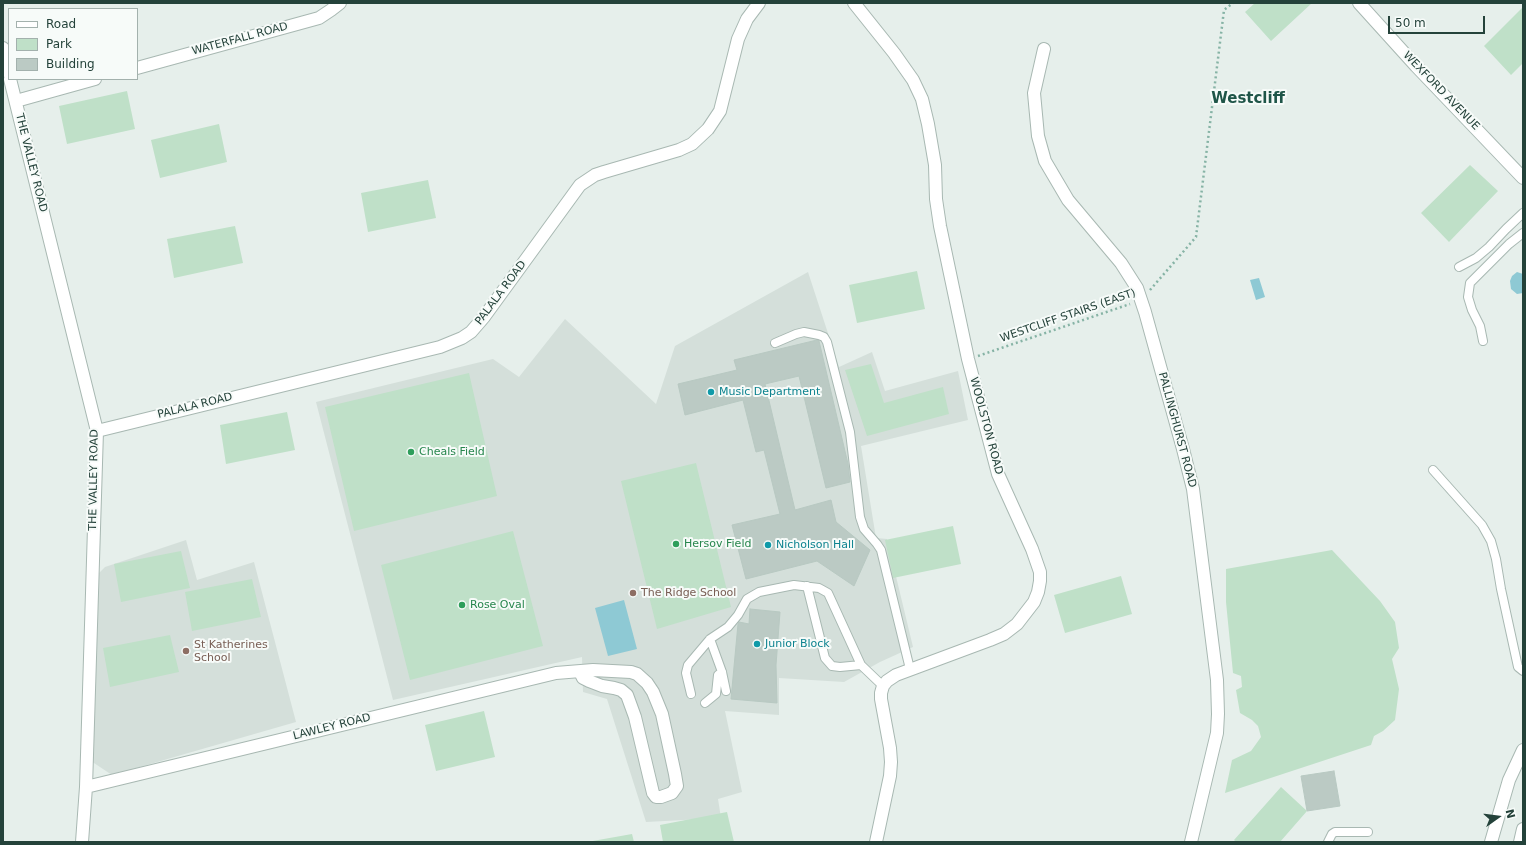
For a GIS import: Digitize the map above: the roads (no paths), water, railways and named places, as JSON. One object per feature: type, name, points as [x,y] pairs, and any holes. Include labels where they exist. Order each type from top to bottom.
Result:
[{"type":"street","name":"WATERFALL ROAD","points":[[138,68],[319,18],[340,3]]},
{"type":"street","name":"PALALA ROAD","points":[[96,431],[440,347],[462,338],[471,332],[484,317],[580,185],[595,175],[679,150],[692,144],[708,129],[717,118],[720,111],[738,39],[747,19],[760,3]]},
{"type":"street","name":"WOOLSTON ROAD","points":[[854,3],[894,53],[913,80],[922,99],[935,165],[936,199],[940,226],[968,359],[998,474],[1037,561],[1040,580],[1038,592],[1034,602],[1017,624],[1004,634],[896,675],[887,681],[883,686]]},
{"type":"street","name":"WEXFORD AVENUE","points":[[1359,3],[1416,66],[1523,178]]},
{"type":"street","points":[[3,48],[8,69]]},
{"type":"street","name":"PALLINGHURST ROAD","points":[[1044,49],[1034,93],[1038,136],[1045,161],[1068,200],[1127,272],[1137,288],[1193,489],[1217,680],[1218,705],[1217,733],[1191,842]]},
{"type":"street","name":"THE VALLEY ROAD","points":[[10,80],[96,431],[86,787],[82,842]]},
{"type":"street","points":[[16,101],[91,80]]},
{"type":"street","name":"LAWLEY ROAD","points":[[86,787],[556,673],[593,670],[631,672],[637,674],[647,683],[653,692],[662,714],[676,774],[677,786],[672,793],[661,798],[656,797],[653,793],[635,717],[627,695],[621,690],[602,686],[589,681],[583,678],[580,672]]},
{"type":"street","points":[[876,842],[890,776],[891,762],[890,748],[881,699],[883,686]]},
{"type":"street","points":[[1491,842],[1509,780],[1523,750]]},
{"type":"street","points":[[1520,842],[1523,829]]},
{"type":"lane","points":[[1459,267],[1476,258],[1523,213]]},
{"type":"lane","points":[[1483,341],[1480,326],[1472,310],[1468,297],[1470,283],[1509,244],[1523,233]]},
{"type":"lane","points":[[775,342],[804,332],[824,337],[827,342],[850,432],[860,517],[864,529],[881,550],[910,670]]},
{"type":"lane","points":[[1433,470],[1482,525],[1491,541],[1518,667],[1523,671]]},
{"type":"lane","points":[[691,694],[686,669],[691,660],[710,639],[728,627],[738,615],[747,598],[753,594],[794,585],[819,588],[828,593],[861,665],[883,686]]},
{"type":"lane","points":[[806,586],[825,658],[832,666],[840,668],[861,665]]},
{"type":"lane","points":[[710,639],[722,672],[726,691]]},
{"type":"lane","points":[[705,704],[716,694],[718,675],[722,672]]},
{"type":"lane","points":[[1328,842],[1332,834],[1335,832],[1368,832]]},
{"type":"water","points":[[1517,272],[1523,274],[1523,293],[1517,294],[1511,289],[1510,281],[1512,276]]},
{"type":"water","points":[[1259,278],[1265,297],[1256,300],[1250,280]]},
{"type":"water","points":[[624,600],[637,649],[608,656],[595,608]]},
{"type":"place","name":"Music Department","points":[[711,392]]},
{"type":"place","name":"Cheals Field","points":[[411,452]]},
{"type":"place","name":"Hersov Field","points":[[676,544]]},
{"type":"place","name":"Nicholson Hall","points":[[768,545]]},
{"type":"place","name":"The Ridge School","points":[[633,593]]},
{"type":"place","name":"Rose Oval","points":[[462,605]]},
{"type":"place","name":"Junior Block","points":[[757,644]]},
{"type":"place","name":"St Katherines School","points":[[186,651]]},
{"type":"district","name":"Westcliff","points":[[1248,99]]}]
